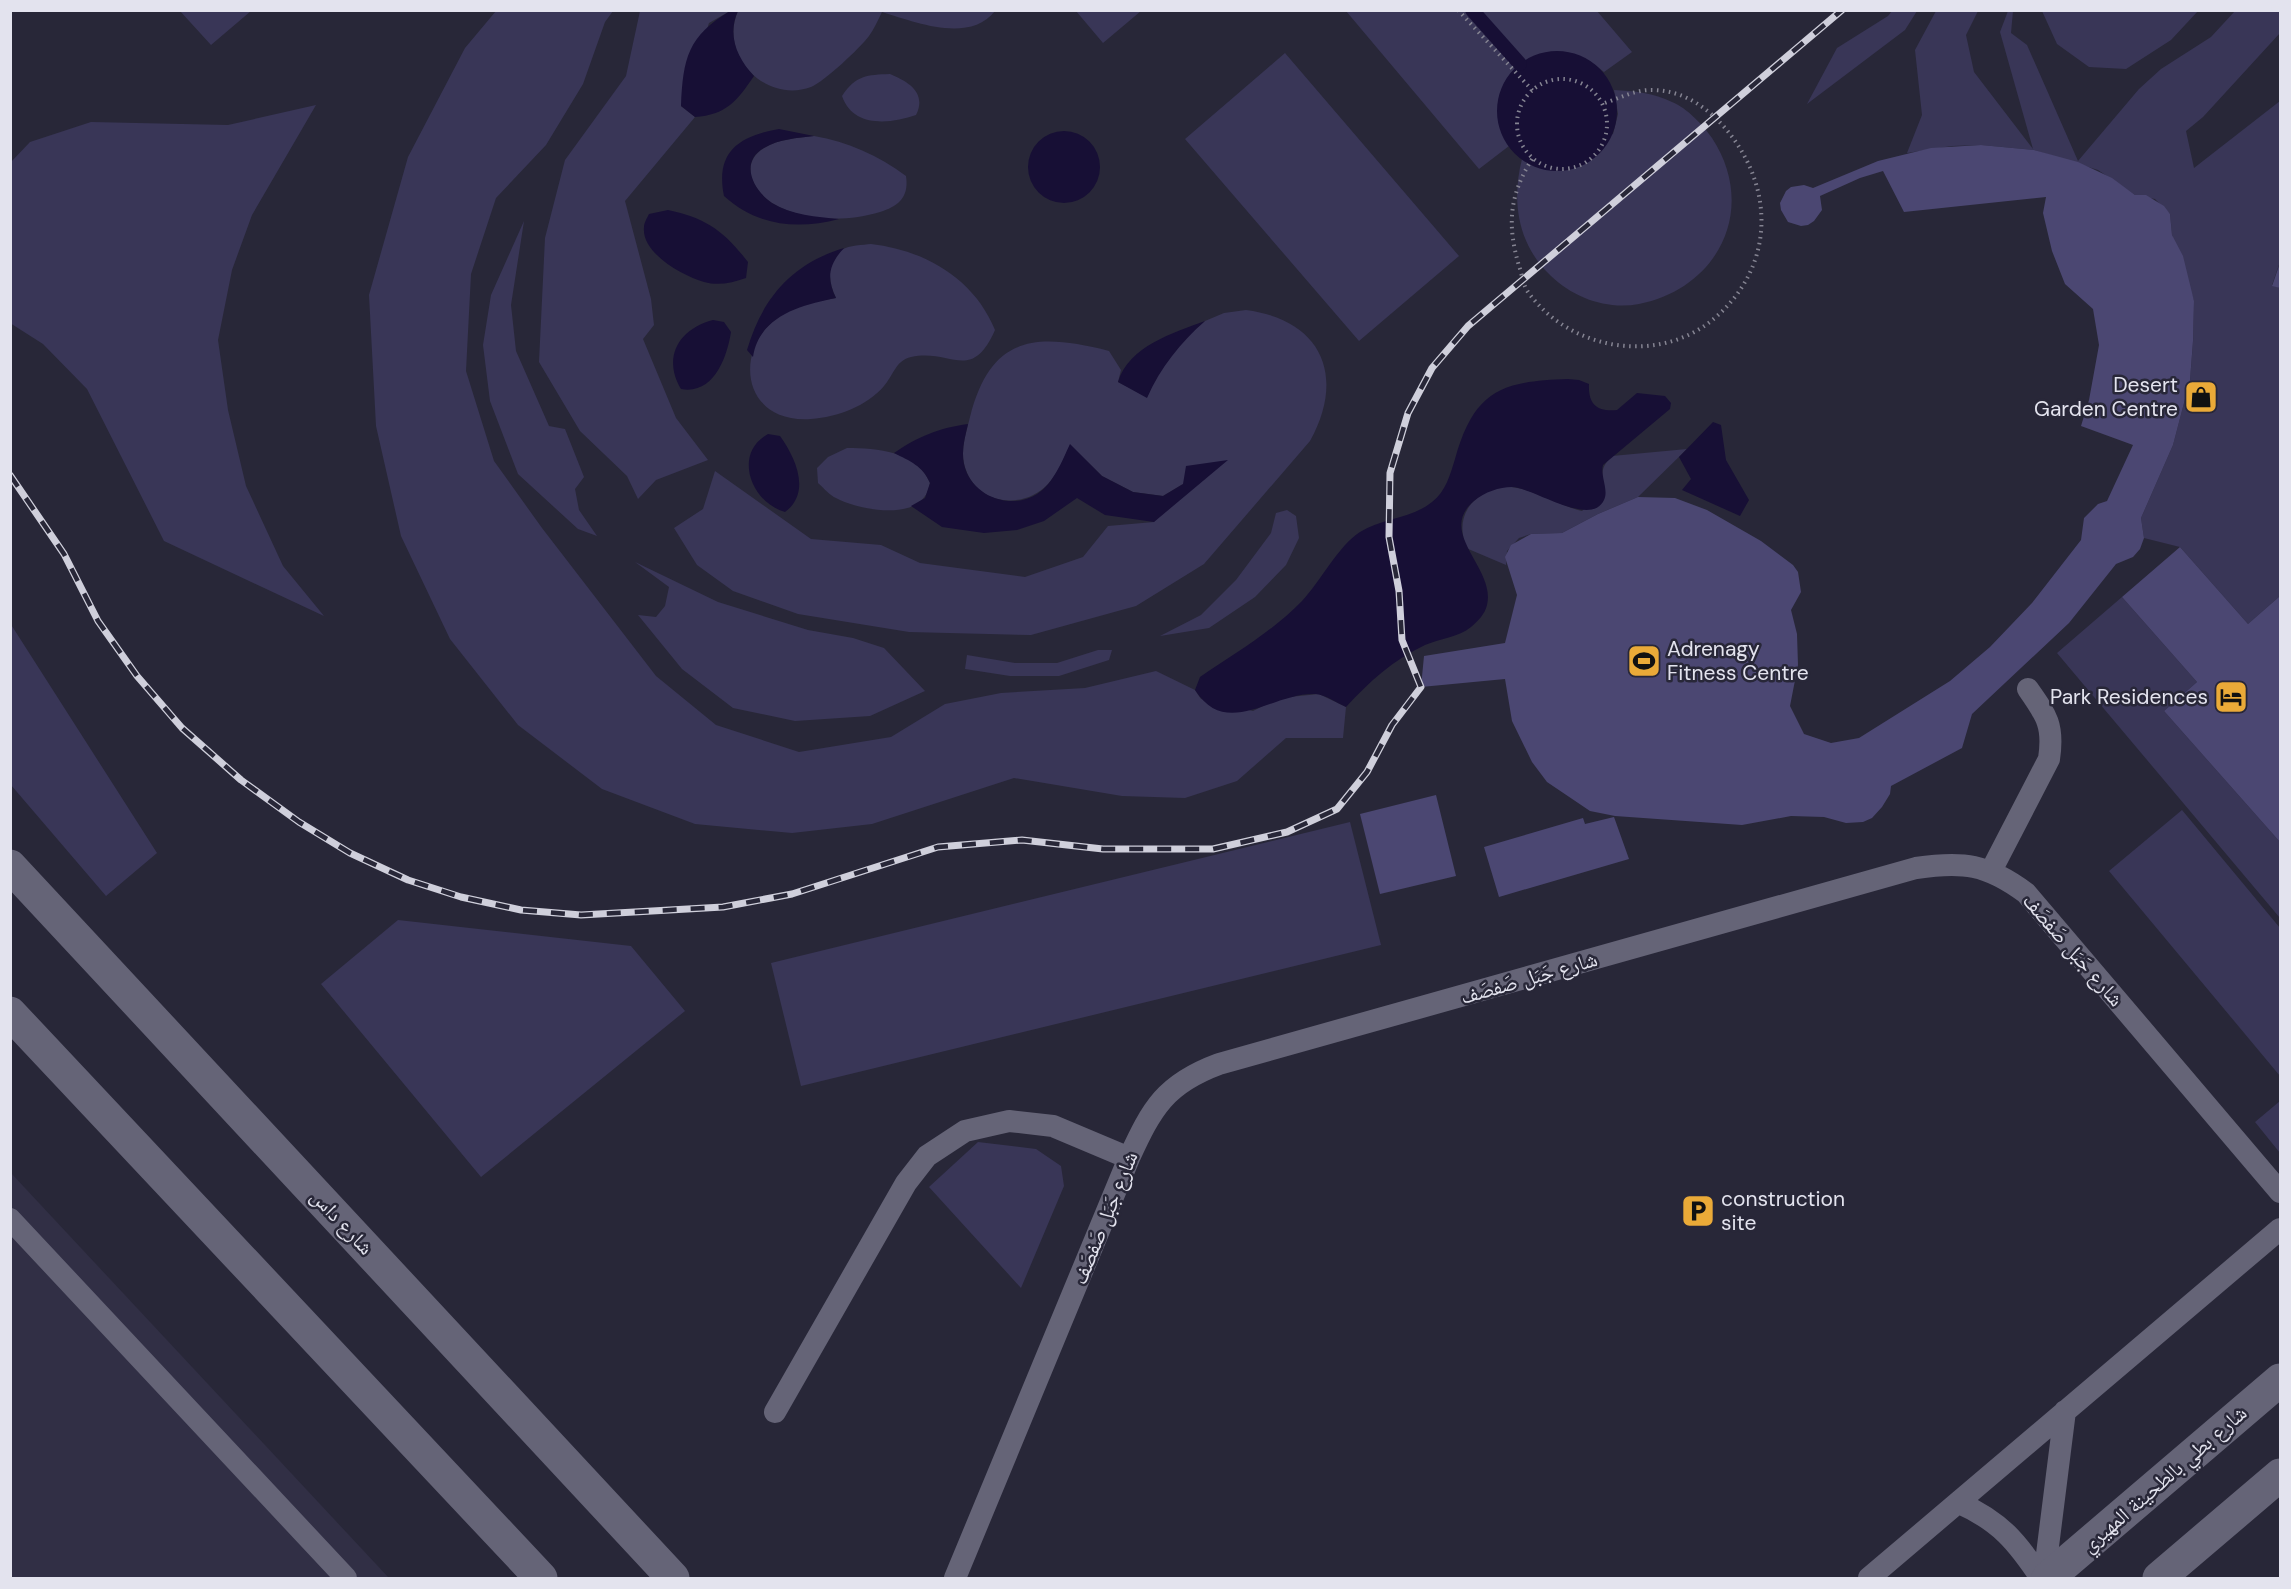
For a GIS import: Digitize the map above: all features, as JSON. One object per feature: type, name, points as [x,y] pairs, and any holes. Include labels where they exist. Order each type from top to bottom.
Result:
[{"type":"street","name":"شارع داس","points":[[10,866],[673,1578]]},
{"type":"street","points":[[10,1013],[541,1578]]},
{"type":"street","name":"شارع بطي بالطحينة المهيري","points":[[2045,1578],[2280,1380]]},
{"type":"street","points":[[2159,1578],[2280,1475]]},
{"type":"lane","points":[[1991,871],[2049,759],[2051,742],[2047,717],[2028,689]]},
{"type":"lane","name":"شارع جَبَل صَفصَف","points":[[955,1578],[1129,1158],[1153,1109],[1164,1096],[1181,1083],[1219,1064],[1916,868],[1948,863],[1970,864],[1991,871],[2026,893],[2280,1192]]},
{"type":"lane","points":[[775,1412],[906,1183],[927,1156],[965,1131],[1009,1121],[1053,1126],[1129,1158]]},
{"type":"lane","points":[[10,1219],[346,1578]]},
{"type":"lane","points":[[1869,1578],[2280,1229]]},
{"type":"lane","points":[[2045,1578],[2065,1411]]},
{"type":"lane","points":[[1959,1503],[1982,1513],[2004,1529],[2045,1578]]},
{"type":"path","points":[[1458,10],[1533,91]]},
{"type":"path","points":[[1559,80],[1576,81],[1592,91],[1602,104],[1607,121],[1605,139],[1596,154],[1582,164],[1565,169],[1548,167],[1532,159],[1522,144],[1517,127],[1519,110],[1528,95],[1542,84],[1559,80]]},
{"type":"path","points":[[1532,159],[1518,185],[1511,212],[1511,239],[1526,289],[1543,310],[1564,327],[1588,339],[1619,346],[1667,342],[1692,333],[1715,318],[1734,299],[1748,278],[1757,253],[1762,227],[1761,201],[1755,175],[1743,152],[1716,117],[1694,102],[1670,92],[1636,91],[1602,104]]},
{"type":"shaded area","points":[[180,11],[251,11],[211,45]]},
{"type":"shaded area","points":[[496,11],[613,11],[605,22],[583,84],[546,145],[496,198],[471,274],[466,371],[494,461],[542,528],[656,676],[716,725],[799,752],[891,737],[945,704],[1001,693],[1085,688],[1156,671],[1195,690],[1201,699],[1253,711],[1279,698],[1319,694],[1346,707],[1343,738],[1286,738],[1237,781],[1185,798],[1122,796],[1014,778],[872,824],[792,833],[695,824],[602,789],[518,725],[450,639],[401,536],[376,426],[369,295],[408,157],[465,48]]},
{"type":"shaded area","points":[[640,11],[730,11],[709,23],[681,106],[695,117],[625,201],[651,299],[654,325],[643,339],[676,418],[708,460],[656,480],[638,499],[627,476],[580,431],[539,362],[545,238],[565,160],[626,76]]},
{"type":"shaded area","points":[[730,11],[738,11],[733,29],[736,46],[743,62],[754,76],[742,93],[723,110],[695,117],[681,106],[686,61],[697,39],[716,20]]},
{"type":"shaded area","points":[[738,11],[995,11],[984,21],[957,28],[925,25],[882,12],[869,36],[842,64],[817,84],[794,90],[778,88],[763,82],[750,72],[740,59],[735,44],[734,28]]},
{"type":"shaded area","points":[[1076,11],[1141,11],[1103,43]]},
{"type":"shaded area","points":[[1346,11],[1597,11],[1632,52],[1604,72],[1581,58],[1559,52],[1538,55],[1520,65],[1506,80],[1499,100],[1499,122],[1509,146],[1479,169]]},
{"type":"shaded area","points":[[1892,11],[1917,11],[1905,30],[1807,104],[1837,48],[1888,16]]},
{"type":"shaded area","points":[[1936,11],[1978,11],[1966,35],[1974,72],[2033,149],[2000,32],[2008,11],[2013,11],[2011,33],[2027,45],[2078,161],[2139,89],[2161,69],[2211,37],[2235,11],[2280,11],[2280,33],[2203,117],[2186,131],[2194,168],[2280,101],[2280,262],[2272,285],[2280,288],[2280,596],[2248,624],[2180,547],[2144,538],[2141,518],[2173,445],[2190,380],[2194,301],[2172,235],[2170,214],[2155,199],[2135,195],[2098,170],[2034,150],[1981,145],[1952,146],[1907,153],[1922,115],[1915,50]]},
{"type":"shaded area","points":[[2042,11],[2198,11],[2171,40],[2126,69],[2089,67],[2057,44]]},
{"type":"shaded area","points":[[1557,51],[1580,56],[1599,69],[1612,88],[1617,111],[1612,134],[1599,153],[1580,166],[1557,171],[1534,166],[1515,153],[1502,134],[1497,111],[1502,88],[1515,69],[1534,56]]},
{"type":"shaded area","points":[[1285,53],[1459,256],[1359,341],[1185,139]]},
{"type":"shaded area","points":[[890,74],[904,81],[918,94],[919,107],[916,115],[895,120],[873,121],[855,114],[847,106],[842,96],[857,80],[868,76]]},
{"type":"shaded area","points":[[1614,90],[1658,96],[1689,113],[1712,138],[1725,165],[1731,191],[1730,217],[1723,241],[1709,263],[1691,281],[1667,295],[1639,304],[1603,304],[1581,296],[1560,284],[1540,264],[1531,251],[1524,237],[1518,207],[1517,191],[1522,159],[1528,163],[1613,134],[1618,114]]},
{"type":"shaded area","points":[[316,105],[252,215],[232,270],[218,340],[228,410],[246,486],[283,566],[324,616],[164,541],[87,389],[43,344],[10,323],[11,162],[30,142],[91,122],[228,125]]},
{"type":"shaded area","points":[[779,129],[814,136],[788,139],[764,148],[756,154],[752,161],[751,176],[759,191],[772,203],[787,210],[804,215],[839,219],[808,224],[778,223],[750,214],[724,196],[723,168],[733,149],[752,136]]},
{"type":"shaded area","points":[[1064,131],[1078,134],[1090,141],[1097,153],[1100,167],[1097,181],[1090,193],[1078,200],[1064,203],[1050,200],[1038,193],[1031,181],[1028,167],[1031,153],[1038,141],[1050,134]]},
{"type":"shaded area","points":[[814,136],[862,150],[906,176],[906,189],[902,199],[893,207],[880,212],[840,219],[797,214],[765,198],[752,177],[752,161],[756,154],[764,148],[788,139]]},
{"type":"shaded area","points":[[668,210],[693,217],[722,234],[748,262],[746,278],[714,284],[685,275],[665,262],[649,246],[644,227],[649,214]]},
{"type":"shaded area","points":[[524,221],[511,305],[516,351],[549,426],[565,429],[584,477],[575,489],[579,510],[597,536],[578,529],[518,474],[490,401],[483,345],[491,295]]},
{"type":"shaded area","points":[[871,244],[891,247],[928,260],[961,282],[974,295],[995,330],[986,346],[977,356],[968,360],[925,355],[906,359],[898,365],[877,393],[861,405],[831,416],[811,419],[787,417],[769,409],[757,396],[751,380],[751,361],[756,343],[767,327],[784,313],[803,305],[836,298],[830,279],[833,260],[845,248]]},
{"type":"shaded area","points":[[844,248],[832,266],[830,278],[836,298],[809,304],[773,322],[757,343],[753,357],[747,350],[753,332],[770,300],[781,286],[809,264]]},
{"type":"shaded area","points":[[1246,310],[1272,316],[1293,326],[1309,339],[1320,355],[1326,374],[1326,395],[1321,417],[1310,441],[1204,564],[1136,606],[1031,635],[909,632],[798,614],[733,591],[697,565],[674,528],[703,509],[715,471],[811,539],[881,545],[920,563],[1025,577],[1083,557],[1108,526],[1154,522],[1183,484],[1163,496],[1133,492],[1102,476],[1070,445],[1055,475],[1038,492],[1027,498],[1015,500],[991,497],[972,482],[963,457],[970,417],[979,390],[990,369],[1004,355],[1020,346],[1039,342],[1083,345],[1109,351],[1121,370],[1118,382],[1147,397],[1157,375],[1184,339],[1205,321],[1224,313]]},
{"type":"shaded area","points":[[713,320],[724,322],[731,332],[722,363],[717,372],[702,386],[681,389],[673,366],[677,346],[691,330]]},
{"type":"shaded area","points":[[1205,321],[1172,356],[1158,376],[1147,398],[1118,382],[1132,359],[1142,350],[1166,336]]},
{"type":"shaded area","points":[[1568,379],[1589,384],[1592,402],[1604,410],[1617,410],[1637,393],[1665,396],[1671,403],[1670,409],[1603,465],[1605,496],[1597,508],[1587,510],[1575,508],[1512,487],[1492,491],[1474,501],[1464,513],[1461,526],[1464,538],[1483,578],[1487,591],[1487,605],[1479,620],[1471,627],[1455,636],[1425,645],[1402,658],[1373,680],[1346,707],[1328,697],[1316,694],[1299,695],[1236,713],[1221,711],[1208,704],[1195,690],[1200,677],[1266,632],[1302,601],[1352,538],[1369,527],[1424,508],[1437,498],[1447,482],[1471,418],[1481,404],[1508,387],[1545,380]]},
{"type":"shaded area","points":[[1713,422],[1721,425],[1726,460],[1749,500],[1740,516],[1682,490],[1691,479],[1679,457]]},
{"type":"shaded area","points":[[968,424],[963,454],[968,475],[983,492],[1004,500],[1026,499],[1043,489],[1057,471],[1070,444],[1102,476],[1133,492],[1163,496],[1183,484],[1186,466],[1228,460],[1154,522],[1105,515],[1077,498],[1044,521],[1017,530],[984,533],[942,527],[911,506],[925,498],[930,483],[924,472],[894,453],[930,434]]},
{"type":"shaded area","points":[[768,434],[780,436],[791,454],[798,474],[798,495],[785,512],[773,507],[763,498],[755,488],[750,476],[751,453],[757,442]]},
{"type":"shaded area","points":[[847,448],[883,451],[906,458],[924,472],[930,483],[927,493],[918,503],[896,510],[869,509],[833,497],[818,483],[817,468],[828,457]]},
{"type":"shaded area","points":[[1687,449],[1638,497],[1562,533],[1531,534],[1519,538],[1507,551],[1506,565],[1466,548],[1462,531],[1463,520],[1467,509],[1484,493],[1497,488],[1511,487],[1526,490],[1582,511],[1605,490],[1602,472],[1612,456]]},
{"type":"shaded area","points":[[1287,510],[1296,516],[1299,538],[1286,565],[1255,597],[1209,628],[1160,636],[1201,615],[1236,580],[1271,533],[1276,513]]},
{"type":"shaded area","points":[[635,562],[718,602],[808,630],[853,638],[884,648],[925,691],[870,716],[795,721],[733,708],[682,669],[638,615],[656,617],[665,606],[669,587]]},
{"type":"shaded area","points":[[2122,597],[2197,682],[2164,711],[2280,842],[2280,918],[2057,653]]},
{"type":"shaded area","points":[[10,623],[157,853],[106,896],[11,785]]},
{"type":"shaded area","points":[[1098,650],[1112,650],[1109,660],[1059,676],[1010,676],[965,669],[967,655],[1015,663],[1057,663]]},
{"type":"shaded area","points":[[2182,810],[2280,928],[2280,1076],[2109,871]]},
{"type":"shaded area","points":[[1350,822],[1381,945],[801,1086],[771,963]]},
{"type":"shaded area","points":[[398,920],[631,946],[685,1011],[481,1177],[321,984]]},
{"type":"shaded area","points":[[2280,1101],[2280,1153],[2255,1122]]},
{"type":"shaded area","points":[[978,1142],[1036,1149],[1061,1166],[1064,1186],[1021,1288],[929,1187]]},
{"type":"shaded area","points":[[11,1173],[389,1578],[11,1578]]},
{"type":"building","points":[[1981,145],[2034,150],[2078,162],[2112,178],[2135,195],[2146,195],[2164,206],[2170,214],[2172,235],[2183,256],[2194,301],[2193,341],[2190,380],[2173,445],[2141,518],[2144,538],[2140,549],[2133,557],[2116,564],[2069,623],[1972,714],[1962,748],[1891,786],[1890,794],[1882,807],[1872,818],[1863,822],[1846,823],[1824,817],[1791,816],[1742,825],[1615,816],[1590,811],[1547,782],[1532,762],[1512,721],[1505,679],[1421,687],[1424,656],[1505,643],[1517,595],[1505,557],[1511,545],[1531,534],[1562,533],[1638,497],[1675,498],[1707,510],[1761,541],[1793,565],[1798,572],[1801,592],[1791,610],[1797,634],[1798,665],[1790,706],[1804,734],[1831,743],[1859,738],[1950,681],[1990,647],[2032,603],[2081,540],[2084,518],[2098,504],[2107,501],[2133,445],[2081,426],[2089,400],[2099,345],[2093,309],[2065,284],[2052,251],[2043,213],[2046,197],[1904,212],[1883,171],[1860,178],[1820,196],[1822,210],[1808,225],[1801,226],[1788,222],[1780,203],[1786,191],[1791,187],[1804,185],[1813,188],[1878,161],[1931,148]]},
{"type":"building","points":[[2280,263],[2280,288],[2272,286]]},
{"type":"building","name":"Park Residences","points":[[2180,547],[2248,624],[2280,596],[2280,842],[2164,711],[2197,682],[2122,597]]},
{"type":"building","points":[[1436,795],[1456,876],[1380,894],[1360,814]]},
{"type":"building","points":[[1614,817],[1629,859],[1499,897],[1484,847],[1583,818],[1585,824]]},
{"type":"waterway","points":[[1472,10],[1520,64]]},
{"type":"railway","points":[[10,475],[64,554],[98,621],[137,676],[182,728],[241,780],[299,822],[350,853],[408,880],[461,897],[521,910],[581,915],[723,907],[792,894],[938,847],[1022,840],[1103,849],[1213,849],[1287,832],[1337,809],[1367,772],[1392,725],[1421,687],[1402,640],[1399,591],[1389,537],[1390,473],[1408,413],[1432,368],[1468,326],[1842,10]]},
{"type":"place","name":"Desert Garden Centre","points":[[2201,397]]},
{"type":"place","name":"Adrenagy Fitness Centre","points":[[1644,661]]},
{"type":"place","name":"Park Residences","points":[[2231,697]]},
{"type":"place","name":"construction site","points":[[1698,1211]]}]
